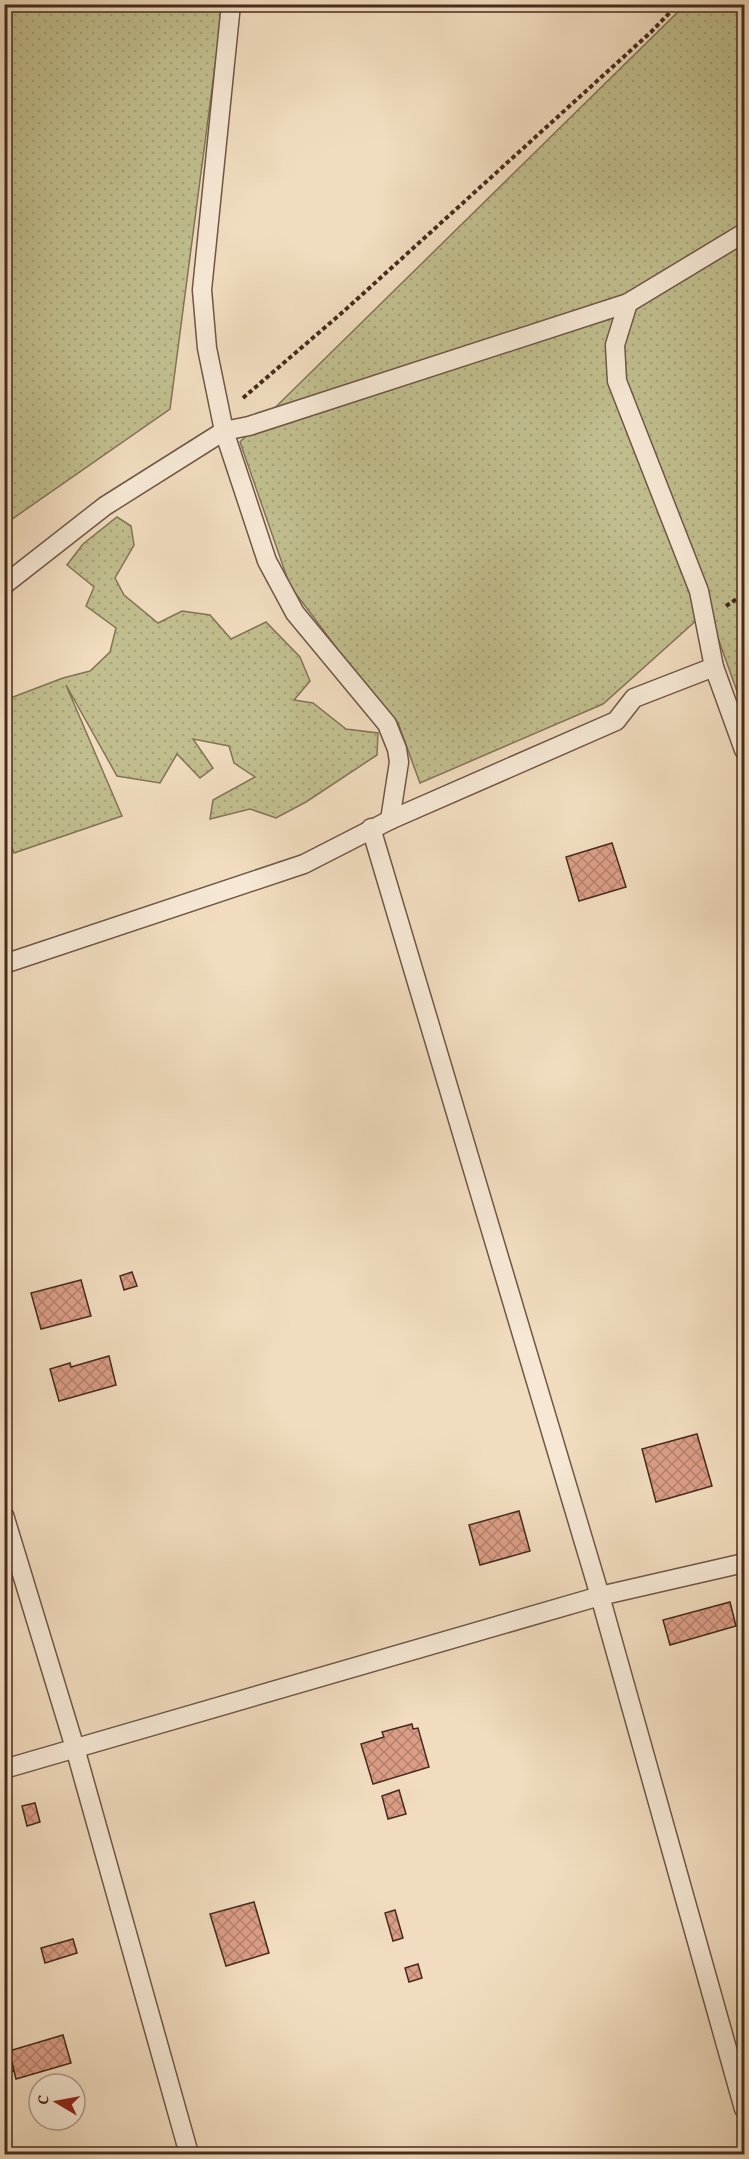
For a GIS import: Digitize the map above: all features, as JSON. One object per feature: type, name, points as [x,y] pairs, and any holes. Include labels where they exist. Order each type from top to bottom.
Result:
[{"type":"lane","points":[[231,4],[202,290],[207,348],[224,431],[267,561],[295,613],[387,724],[397,749],[399,762],[390,820]]},
{"type":"lane","points":[[4,585],[105,506],[224,431],[249,426],[628,303],[744,233]]},
{"type":"lane","points":[[628,303],[615,345],[617,381],[699,591],[714,667],[744,750]]},
{"type":"lane","points":[[4,964],[304,864],[371,828],[616,721],[634,698],[714,667]]},
{"type":"lane","points":[[371,828],[600,1596],[744,2109]]},
{"type":"lane","points":[[4,1515],[75,1748],[189,2154]]},
{"type":"lane","points":[[4,1769],[600,1596],[744,1563]]},
{"type":"path","points":[[224,431],[245,395],[353,303],[651,32],[678,4]]},
{"type":"shaded area","points":[[5,5],[223,5],[170,409],[5,524]]},
{"type":"shaded area","points":[[685,5],[744,5],[744,711],[708,610],[603,704],[420,783],[398,723],[290,586],[240,442]]},
{"type":"shaded area","points":[[117,517],[131,526],[134,545],[115,578],[124,595],[158,623],[182,611],[210,615],[231,639],[266,622],[300,657],[310,681],[294,700],[313,703],[346,729],[378,733],[377,755],[306,802],[276,818],[250,809],[210,819],[213,800],[255,777],[234,763],[229,746],[193,739],[213,768],[200,778],[177,754],[160,783],[117,776],[66,685],[122,816],[14,853],[5,830],[5,700],[63,678],[90,671],[110,652],[116,628],[86,606],[94,587],[67,565],[83,544]]},
{"type":"building","points":[[4,164],[9,165],[6,192],[4,192]]},
{"type":"building","points":[[612,843],[626,887],[579,901],[566,857]]},
{"type":"building","points":[[132,1272],[137,1286],[124,1290],[120,1276]]},
{"type":"building","points":[[81,1280],[91,1316],[41,1329],[31,1293]]},
{"type":"building","points":[[109,1356],[116,1385],[59,1401],[50,1369],[70,1363],[71,1367]]},
{"type":"building","points":[[697,1434],[712,1486],[656,1502],[642,1449]]},
{"type":"building","points":[[519,1511],[530,1551],[480,1565],[469,1525]]},
{"type":"building","points":[[730,1602],[736,1626],[670,1645],[663,1620]]},
{"type":"building","points":[[412,1724],[413,1729],[418,1728],[429,1767],[373,1784],[361,1744],[384,1737],[382,1732]]},
{"type":"building","points":[[399,1790],[406,1814],[388,1819],[382,1796]]},
{"type":"building","points":[[35,1803],[40,1822],[27,1826],[22,1806]]},
{"type":"building","points":[[254,1902],[269,1953],[226,1966],[210,1914]]},
{"type":"building","points":[[395,1910],[403,1938],[393,1941],[385,1913]]},
{"type":"building","points":[[73,1939],[77,1953],[45,1963],[41,1948]]},
{"type":"building","points":[[418,1964],[422,1978],[409,1982],[405,1968]]},
{"type":"building","points":[[63,2035],[71,2063],[40,2072],[27,2072],[27,2076],[16,2079],[9,2051]]},
{"type":"building","points":[[8,2048],[14,2071],[4,2074],[4,2049]]}]
